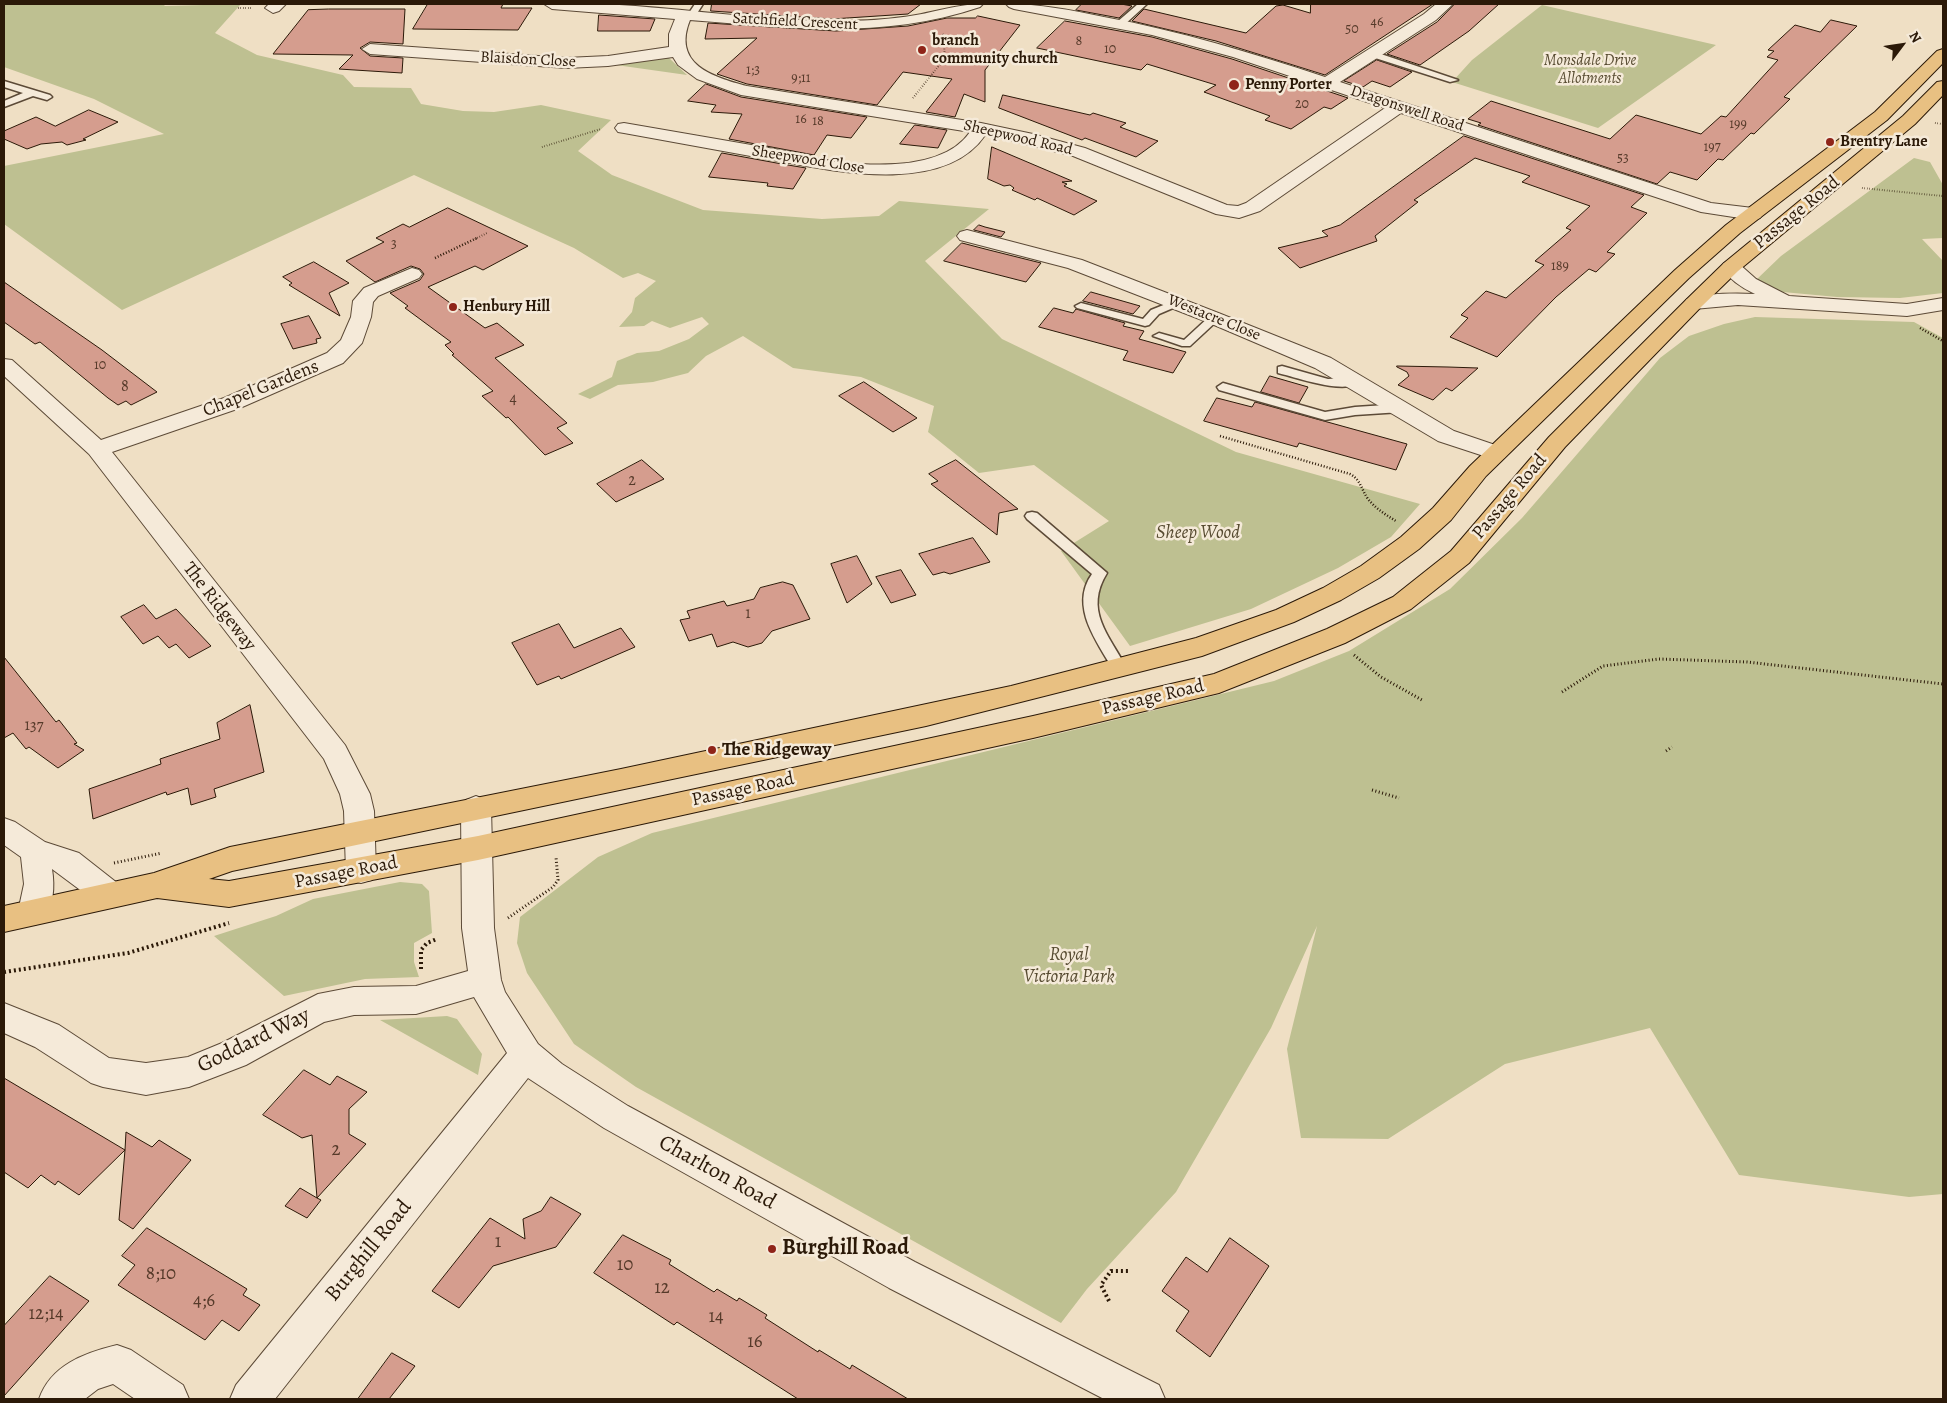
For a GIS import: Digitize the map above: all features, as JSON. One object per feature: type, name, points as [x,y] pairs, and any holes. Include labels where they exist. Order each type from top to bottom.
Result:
[{"type":"main road","name":"Passage Road","points":[[4,919],[155,886],[230,859],[926,716],[1202,646],[1284,616],[1332,594],[1370,572],[1410,543],[1442,514],[1478,470],[1682,274],[1733,229],[1881,116],[1943,54]]},
{"type":"main road","name":"Passage Road","points":[[155,886],[229,894],[478,848],[1032,727],[1219,683],[1336,636],[1402,603],[1460,557],[1557,442],[1694,303],[1731,267],[1910,120],[1943,86]]},
{"type":"street","name":"Satchfield Crescent","points":[[552,4],[692,12],[848,26],[890,24],[942,15],[975,4]]},
{"type":"street","name":"Dragonswell Road","points":[[1014,4],[1154,30],[1240,54],[1708,208],[1753,214]]},
{"type":"street","points":[[1327,83],[1430,17],[1445,4]]},
{"type":"street","points":[[677,50],[677,32],[692,12]]},
{"type":"street","name":"Blaisdon Close","points":[[373,51],[573,63],[608,61],[677,50]]},
{"type":"street","name":"Sheepwood Road","points":[[677,50],[692,68],[720,84],[747,91],[982,128],[1033,138],[1079,152],[1223,210],[1238,212],[1254,208],[1398,107]]},
{"type":"street","name":"Sheepwood Close","points":[[624,128],[859,170],[889,170],[935,161],[970,144],[982,128]]},
{"type":"street","name":"Dragonswell Road","points":[[1708,208],[1733,229]]},
{"type":"street","name":"Westacre Close","points":[[967,236],[1074,264],[1214,318],[1323,363],[1446,436],[1496,453]]},
{"type":"street","points":[[1731,267],[1761,290],[1796,303]]},
{"type":"street","name":"Chapel Gardens","points":[[97,449],[232,403],[335,358],[351,343],[360,317],[363,301],[381,281],[412,274]]},
{"type":"street","points":[[1694,303],[1738,299],[1907,310],[1943,304]]},
{"type":"street","name":"The Ridgeway","points":[[10,370],[97,449],[335,753],[355,794],[359,811],[358,833],[361,871]]},
{"type":"street","name":"Westacre Close","points":[[1446,436],[1478,470]]},
{"type":"street","name":"Charlton Road","points":[[476,808],[478,928],[485,980],[490,997],[526,1055],[550,1075],[624,1122],[902,1275],[1144,1399]]},
{"type":"street","points":[[4,830],[35,851],[68,862],[110,895]]},
{"type":"street","points":[[34,912],[39,884],[35,851]]},
{"type":"street","name":"Goddard Way","points":[[4,1018],[47,1036],[103,1072],[146,1079],[189,1072],[234,1054],[318,1009],[354,1001],[416,1000],[434,997],[485,980]]},
{"type":"street","name":"Burghill Road","points":[[250,1399],[526,1055]]},
{"type":"street","points":[[59,1399],[75,1380],[96,1369],[117,1364],[169,1399]]},
{"type":"lane","points":[[1120,24],[1143,4]]},
{"type":"lane","points":[[1372,54],[1453,80]]},
{"type":"lane","points":[[4,84],[47,97]]},
{"type":"lane","points":[[4,104],[30,93]]},
{"type":"lane","points":[[1081,306],[1144,323],[1155,312],[1176,303]]},
{"type":"lane","points":[[1159,336],[1186,344],[1214,318]]},
{"type":"lane","points":[[1282,370],[1328,383],[1355,381]]},
{"type":"lane","points":[[1223,387],[1325,416],[1355,410],[1401,408]]},
{"type":"lane","points":[[1032,516],[1100,573],[1093,580],[1088,602],[1091,616],[1119,668]]},
{"type":"path","points":[[911,100],[945,58],[942,15]]},
{"type":"path","points":[[542,147],[601,129],[624,128]]},
{"type":"path","points":[[1837,180],[1867,189],[1943,196]]},
{"type":"path","points":[[435,258],[487,233]]},
{"type":"path","points":[[1220,436],[1350,474],[1359,480],[1362,491],[1376,509],[1399,523]]},
{"type":"path","points":[[1562,692],[1603,666],[1659,659],[1747,662],[1943,684]]},
{"type":"path","points":[[1362,663],[1422,700]]},
{"type":"path","points":[[1666,751],[1672,747]]},
{"type":"path","points":[[1372,790],[1399,798]]},
{"type":"path","points":[[506,920],[553,887],[558,880],[556,855]]},
{"type":"path","points":[[4,972],[128,953],[159,942],[229,924]]},
{"type":"path","points":[[434,997],[420,968],[418,955],[421,947],[426,942],[438,938]]},
{"type":"path","points":[[1109,1301],[1101,1285],[1111,1271],[1130,1271]]},
{"type":"green space","name":"Sheep Wood","points":[[4,4],[163,4],[165,6],[241,4],[215,33],[257,55],[343,75],[354,87],[411,88],[421,104],[463,111],[494,112],[541,105],[611,120],[578,151],[612,175],[703,210],[822,219],[879,216],[899,201],[989,209],[925,261],[1002,339],[1236,452],[1420,504],[1391,537],[1338,568],[1251,609],[1130,646],[1061,551],[1109,521],[1034,465],[979,473],[928,432],[934,406],[861,377],[793,368],[743,336],[706,356],[688,373],[653,382],[618,385],[590,399],[578,394],[612,377],[617,361],[637,353],[659,351],[689,339],[709,324],[702,317],[670,328],[652,321],[644,326],[619,327],[632,312],[635,298],[656,281],[638,273],[623,278],[574,248],[414,175],[122,310],[4,224],[4,166],[164,134],[94,99],[4,67]]},
{"type":"green space","name":"Monsdale Drive Allotments","points":[[1542,5],[1716,45],[1598,128],[1452,82],[1472,60]]},
{"type":"green space","points":[[668,57],[687,75],[616,65]]},
{"type":"green space","points":[[1914,158],[1930,162],[1943,185],[1943,238],[1922,239],[1943,261],[1943,293],[1900,298],[1837,297],[1772,291],[1756,280],[1781,256]]},
{"type":"green space","name":"Royal Victoria Park","points":[[1755,317],[1914,322],[1943,338],[1943,1194],[1909,1197],[1739,1175],[1650,1028],[1505,1064],[1388,1139],[1301,1138],[1287,1049],[1317,926],[1271,1028],[1176,1192],[1087,1289],[1061,1323],[636,1087],[574,1044],[527,973],[517,943],[520,917],[598,857],[652,833],[1274,681],[1349,651],[1450,589],[1522,518],[1660,358],[1689,336],[1724,324]]},
{"type":"green space","points":[[400,882],[422,884],[429,891],[432,933],[414,943],[414,962],[419,977],[365,979],[284,996],[214,936],[276,916],[313,899]]},
{"type":"green space","points":[[447,1016],[457,1019],[482,1054],[478,1075],[380,1020]]},
{"type":"building","points":[[428,4],[503,4],[501,8],[532,8],[518,30],[413,29]]},
{"type":"building","points":[[712,4],[921,4],[908,14],[832,19],[711,11]]},
{"type":"building","points":[[1082,4],[1121,4],[1132,6],[1119,18],[1076,10]]},
{"type":"building","points":[[1311,4],[1433,4],[1325,75],[1216,41],[1132,21],[1144,9],[1246,33],[1276,6],[1283,5],[1310,13]]},
{"type":"building","points":[[1455,4],[1499,4],[1469,31],[1420,65],[1387,54],[1437,22]]},
{"type":"building","points":[[405,9],[403,44],[370,42],[360,48],[370,56],[403,58],[402,73],[339,69],[353,55],[273,54],[308,10]]},
{"type":"building","points":[[599,15],[655,19],[650,31],[598,31]]},
{"type":"building","points":[[978,16],[1020,25],[985,70],[985,102],[964,94],[955,117],[926,112],[952,79],[903,72],[877,105],[747,84],[717,74],[757,38],[705,39],[708,23],[836,31],[908,26],[947,18],[975,18]]},
{"type":"building","points":[[1831,20],[1857,26],[1784,97],[1790,99],[1754,134],[1751,133],[1723,160],[1718,159],[1697,180],[1670,172],[1657,184],[1478,125],[1481,123],[1468,119],[1491,101],[1610,139],[1636,115],[1701,134],[1721,116],[1726,117],[1778,60],[1767,57],[1774,51],[1768,50],[1795,25],[1820,32]]},
{"type":"building","points":[[1065,21],[1152,37],[1232,59],[1348,98],[1331,109],[1324,107],[1291,129],[1265,120],[1270,116],[1204,92],[1216,85],[1147,64],[1141,70],[1037,48]]},
{"type":"building","points":[[1377,60],[1412,72],[1390,87],[1372,81],[1363,87],[1344,81]]},
{"type":"building","points":[[706,84],[741,97],[867,117],[851,138],[827,135],[814,155],[729,139],[742,114],[711,112],[716,105],[688,101]]},
{"type":"building","points":[[1003,95],[1090,115],[1093,113],[1126,123],[1120,127],[1158,141],[1136,157],[1085,138],[1082,140],[999,108]]},
{"type":"building","points":[[89,110],[118,122],[83,139],[86,140],[67,145],[62,142],[41,144],[27,149],[4,139],[4,131],[36,117],[55,126]]},
{"type":"building","points":[[915,125],[947,130],[938,148],[900,144]]},
{"type":"building","points":[[1464,136],[1644,195],[1631,207],[1647,213],[1607,252],[1615,254],[1596,272],[1589,269],[1556,297],[1497,357],[1450,337],[1468,318],[1461,315],[1486,291],[1506,298],[1544,265],[1535,261],[1571,230],[1566,228],[1590,206],[1522,182],[1530,176],[1475,158],[1414,200],[1418,202],[1375,236],[1377,241],[1300,268],[1278,248],[1328,236],[1322,231],[1340,225]]},
{"type":"building","points":[[992,147],[1072,181],[1062,182],[1067,184],[1064,186],[1097,201],[1074,215],[1037,198],[1035,200],[1012,190],[1014,188],[1010,185],[1004,186],[988,179]]},
{"type":"building","points":[[722,153],[806,168],[793,189],[767,186],[768,183],[709,177]]},
{"type":"building","points":[[448,208],[528,246],[483,270],[475,266],[428,287],[485,328],[497,323],[524,345],[495,358],[567,423],[557,428],[573,443],[545,455],[508,417],[506,418],[482,396],[493,391],[452,355],[454,354],[445,345],[451,342],[405,308],[408,306],[390,293],[420,280],[424,274],[420,269],[411,266],[375,282],[346,261],[384,242],[376,238],[403,224],[409,227]]},
{"type":"building","points":[[979,225],[1005,232],[1001,237],[974,230]]},
{"type":"building","points":[[962,243],[1041,263],[1026,282],[944,261]]},
{"type":"building","points":[[314,262],[349,283],[329,293],[340,316],[289,285],[292,283],[283,277]]},
{"type":"building","points":[[4,282],[102,350],[157,392],[131,405],[126,401],[118,405],[108,398],[40,342],[35,344],[4,322]]},
{"type":"building","points":[[1091,292],[1140,306],[1133,314],[1083,301]]},
{"type":"building","points":[[1054,308],[1073,313],[1076,309],[1125,323],[1123,326],[1144,331],[1139,339],[1186,352],[1173,373],[1123,360],[1128,351],[1039,327]]},
{"type":"building","points":[[309,316],[321,338],[316,339],[317,343],[293,349],[281,324]]},
{"type":"building","points":[[1397,366],[1478,368],[1452,391],[1446,388],[1433,400],[1398,385],[1409,376],[1407,372]]},
{"type":"building","points":[[1270,376],[1308,387],[1299,403],[1261,392]]},
{"type":"building","points":[[864,382],[917,418],[893,432],[839,396]]},
{"type":"building","points":[[1217,398],[1252,407],[1255,402],[1407,444],[1396,470],[1299,443],[1297,447],[1204,421]]},
{"type":"building","points":[[642,460],[664,479],[616,502],[597,484]]},
{"type":"building","points":[[956,460],[1018,509],[999,513],[997,535],[931,484],[938,481],[929,474]]},
{"type":"building","points":[[973,538],[990,562],[950,574],[944,572],[933,575],[919,554]]},
{"type":"building","points":[[857,556],[872,584],[847,603],[831,564]]},
{"type":"building","points":[[901,570],[916,595],[891,603],[876,577]]},
{"type":"building","points":[[783,582],[793,585],[810,619],[772,631],[762,643],[748,647],[733,642],[717,647],[712,634],[689,641],[680,620],[690,618],[687,611],[724,601],[727,606],[754,599],[760,588]]},
{"type":"building","points":[[144,605],[156,619],[176,609],[211,646],[189,658],[176,644],[169,648],[158,636],[143,644],[121,617]]},
{"type":"building","points":[[559,624],[574,648],[621,628],[635,647],[561,679],[559,676],[537,685],[512,643]]},
{"type":"building","points":[[4,657],[56,722],[59,720],[77,743],[74,744],[84,750],[58,768],[29,747],[26,749],[13,733],[4,738]]},
{"type":"building","points":[[250,705],[264,772],[214,789],[216,797],[191,805],[188,788],[167,795],[166,792],[93,819],[89,789],[161,764],[160,759],[220,739],[217,723]]},
{"type":"building","points":[[304,1070],[330,1085],[337,1076],[367,1092],[349,1109],[349,1134],[366,1144],[317,1198],[312,1135],[302,1138],[263,1115]]},
{"type":"building","points":[[4,1078],[125,1150],[79,1195],[58,1181],[55,1185],[41,1175],[28,1188],[4,1172]]},
{"type":"building","points":[[126,1132],[152,1147],[159,1140],[191,1160],[133,1229],[119,1220]]},
{"type":"building","points":[[300,1188],[321,1200],[307,1218],[285,1206]]},
{"type":"building","points":[[551,1197],[581,1214],[556,1247],[493,1266],[459,1308],[432,1291],[490,1218],[525,1239],[523,1219],[541,1211]]},
{"type":"building","points":[[147,1228],[247,1289],[243,1295],[260,1305],[239,1331],[222,1320],[205,1340],[118,1285],[135,1265],[122,1256]]},
{"type":"building","points":[[623,1235],[671,1260],[669,1264],[714,1292],[717,1289],[737,1301],[739,1298],[767,1315],[765,1318],[818,1352],[819,1350],[850,1369],[852,1365],[908,1399],[798,1399],[677,1322],[674,1325],[594,1273]]},
{"type":"building","points":[[1230,1238],[1269,1266],[1210,1357],[1176,1331],[1189,1311],[1162,1291],[1186,1257],[1207,1272]]},
{"type":"building","points":[[50,1276],[89,1301],[4,1396],[4,1326]]},
{"type":"building","points":[[392,1353],[415,1366],[389,1399],[358,1399]]},
{"type":"place","name":"branch community church","points":[[922,50]]},
{"type":"place","name":"Penny Porter","points":[[1234,85]]},
{"type":"place","name":"Brentry Lane","points":[[1830,142]]},
{"type":"place","name":"Henbury Hill","points":[[453,307]]},
{"type":"place","name":"The Ridgeway","points":[[712,750]]},
{"type":"place","name":"Burghill Road","points":[[772,1249]]}]
